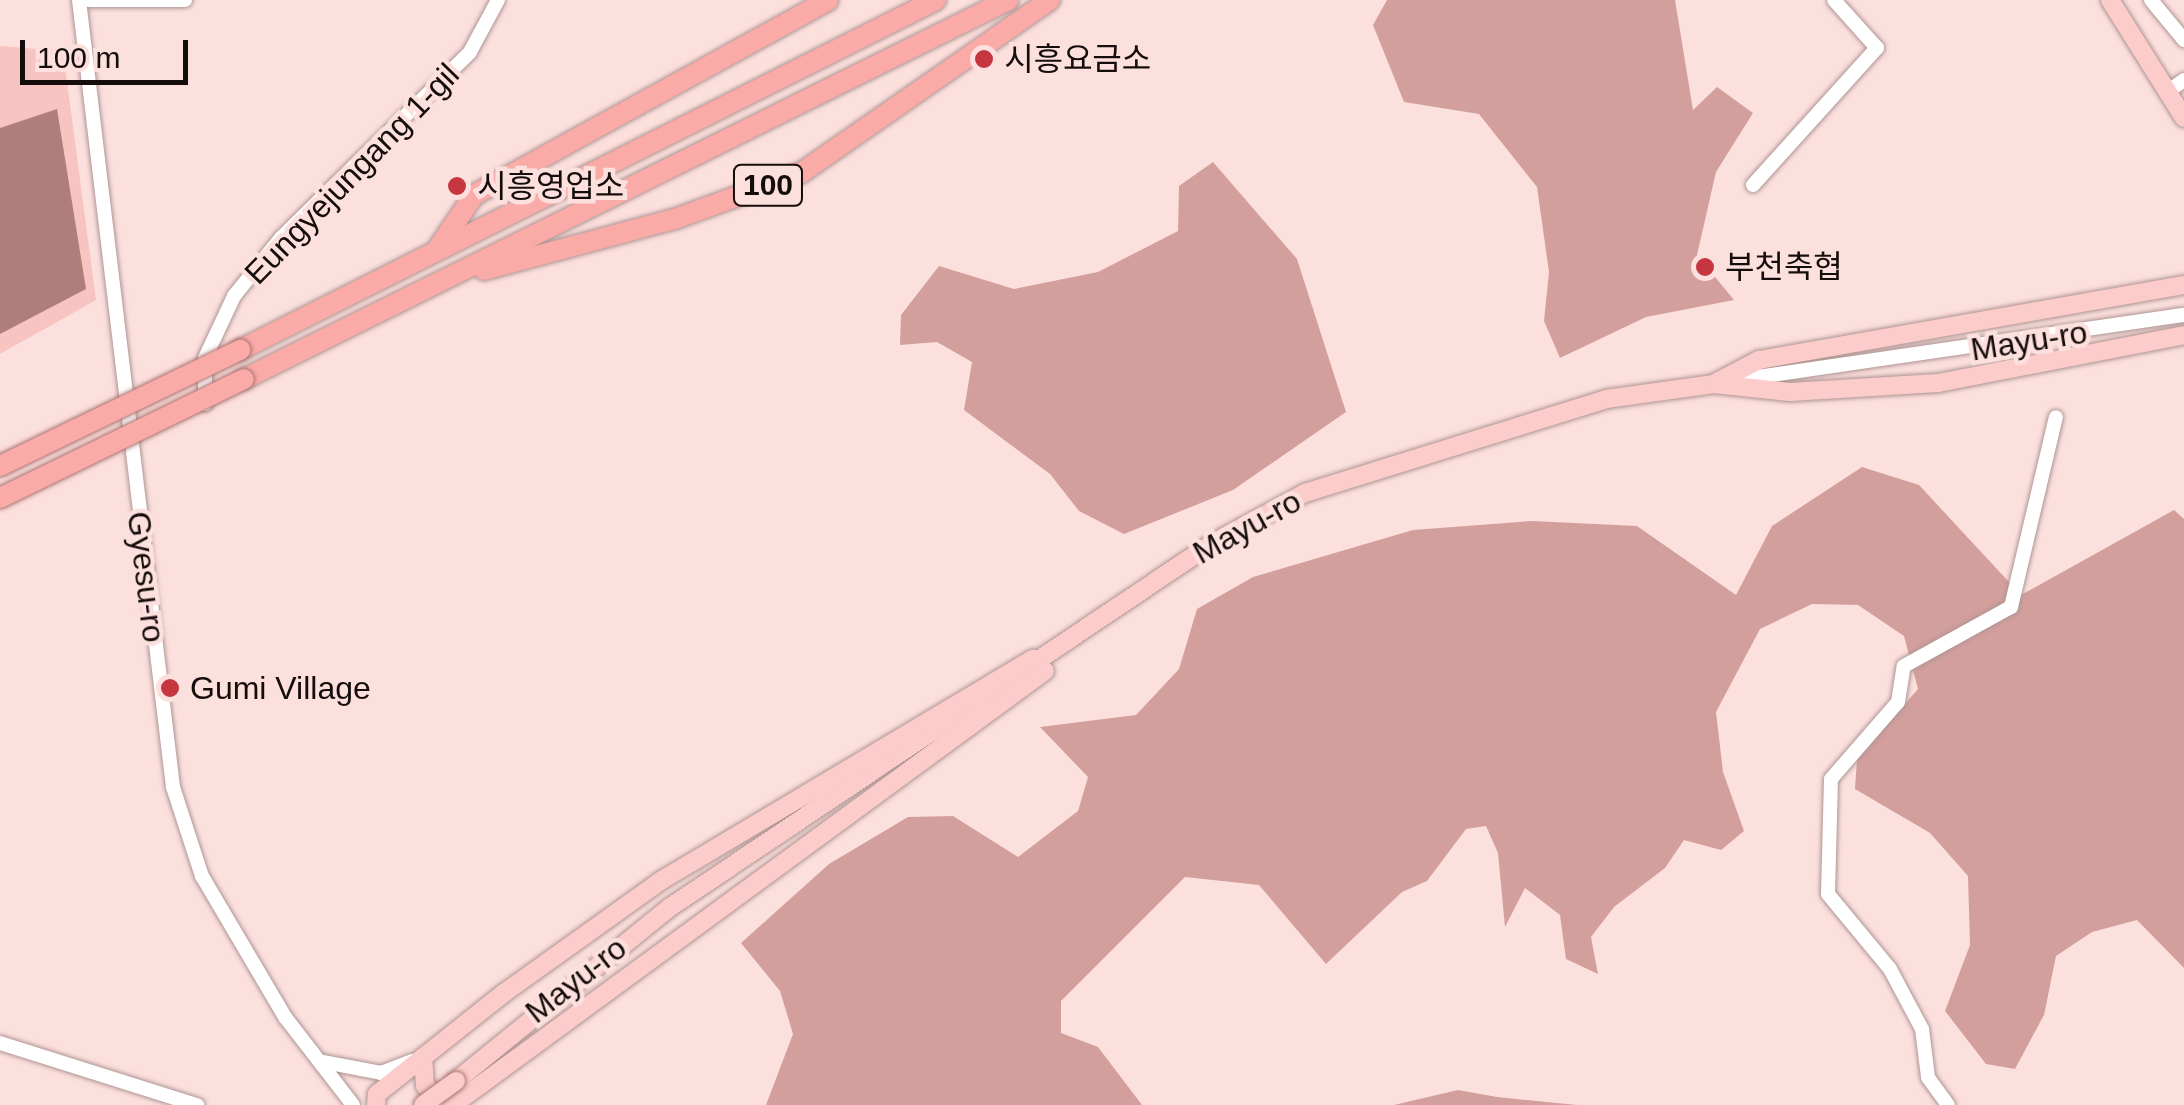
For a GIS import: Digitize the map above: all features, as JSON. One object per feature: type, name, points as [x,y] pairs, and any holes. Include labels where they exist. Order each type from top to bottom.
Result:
[{"type":"highway","name":"100","points":[[437,250],[474,195],[828,0]]},
{"type":"highway","name":"100","points":[[0,466],[764,94],[936,0]]},
{"type":"highway","name":"100","points":[[0,498],[1008,0]]},
{"type":"highway","name":"100","points":[[443,280],[675,219],[801,173],[1050,0]]},
{"type":"main road","points":[[2110,0],[2184,118]]},
{"type":"main road","points":[[2097,300],[2184,274]]},
{"type":"main road","points":[[1714,384],[1759,360],[2184,286]]},
{"type":"main road","points":[[1714,384],[1790,392],[1938,383],[2184,335]]},
{"type":"main road","name":"Mayu-ro","points":[[423,1105],[669,908],[1083,634],[1211,544],[1306,493],[1606,398],[1714,384]]},
{"type":"main road","points":[[376,1105],[377,1094],[662,880],[1083,634]]},
{"type":"main road","points":[[423,1058],[428,1093],[455,1104],[614,980],[1024,692],[1083,634]]},
{"type":"street","name":"Gyesu-ro","points":[[79,0],[173,787],[202,876],[314,1055],[353,1105]]},
{"type":"street","points":[[89,0],[185,0]]},
{"type":"street","name":"Eungyejungang 1-gil","points":[[205,409],[205,358],[234,296],[281,238],[470,52],[498,0]]},
{"type":"street","points":[[1754,185],[1877,48],[1834,0]]},
{"type":"street","points":[[2151,0],[2184,40]]},
{"type":"street","points":[[2167,92],[2184,80]]},
{"type":"street","name":"Mayu-ro","points":[[1714,384],[2184,315]]},
{"type":"street","points":[[1948,1105],[1928,1077],[1922,1030],[1890,969],[1828,894],[1831,779],[1898,702],[1904,666],[2011,607],[2056,417]]},
{"type":"street","points":[[0,1043],[197,1105]]},
{"type":"street","points":[[314,1055],[331,1067],[381,1073],[423,1058]]},
{"type":"shaded area","points":[[1387,0],[1675,0],[1693,110],[1717,87],[1753,113],[1716,172],[1697,255],[1734,300],[1646,317],[1560,358],[1544,321],[1549,272],[1537,187],[1479,114],[1404,102],[1373,25]]},
{"type":"shaded area","points":[[0,46],[63,51],[96,300],[0,354]]},
{"type":"shaded area","points":[[57,109],[86,289],[0,334],[0,128]]},
{"type":"shaded area","points":[[1213,162],[1297,259],[1346,412],[1233,490],[1124,534],[1079,511],[1050,474],[964,410],[972,362],[937,342],[900,345],[901,315],[939,266],[1014,289],[1098,272],[1178,231],[1179,186]]},
{"type":"shaded area","points":[[1862,467],[1919,485],[2021,595],[2174,510],[2184,519],[2184,968],[2137,920],[2092,932],[2056,956],[2044,1015],[2015,1069],[1986,1064],[1945,1011],[1970,945],[1968,876],[1930,833],[1855,789],[1857,759],[1918,689],[1904,636],[1858,605],[1812,604],[1760,629],[1716,712],[1723,772],[1744,831],[1721,850],[1684,840],[1665,868],[1614,907],[1591,937],[1598,974],[1566,959],[1560,915],[1525,888],[1505,927],[1498,853],[1486,826],[1466,829],[1427,881],[1402,892],[1326,964],[1259,885],[1185,877],[1061,1001],[1061,1033],[1098,1047],[1142,1105],[766,1105],[793,1034],[780,991],[741,943],[829,864],[908,817],[953,816],[1018,857],[1078,811],[1088,777],[1040,727],[1136,715],[1179,669],[1197,609],[1253,577],[1413,530],[1532,521],[1637,526],[1736,595],[1772,526]]},
{"type":"shaded area","points":[[1458,1090],[1497,1097],[1577,1105],[1394,1105]]},
{"type":"place","name":"시흥요금소","points":[[984,59]]},
{"type":"place","name":"시흥영업소","points":[[457,186]]},
{"type":"place","name":"부천축협","points":[[1705,267]]},
{"type":"place","name":"Gumi Village","points":[[170,688]]}]
